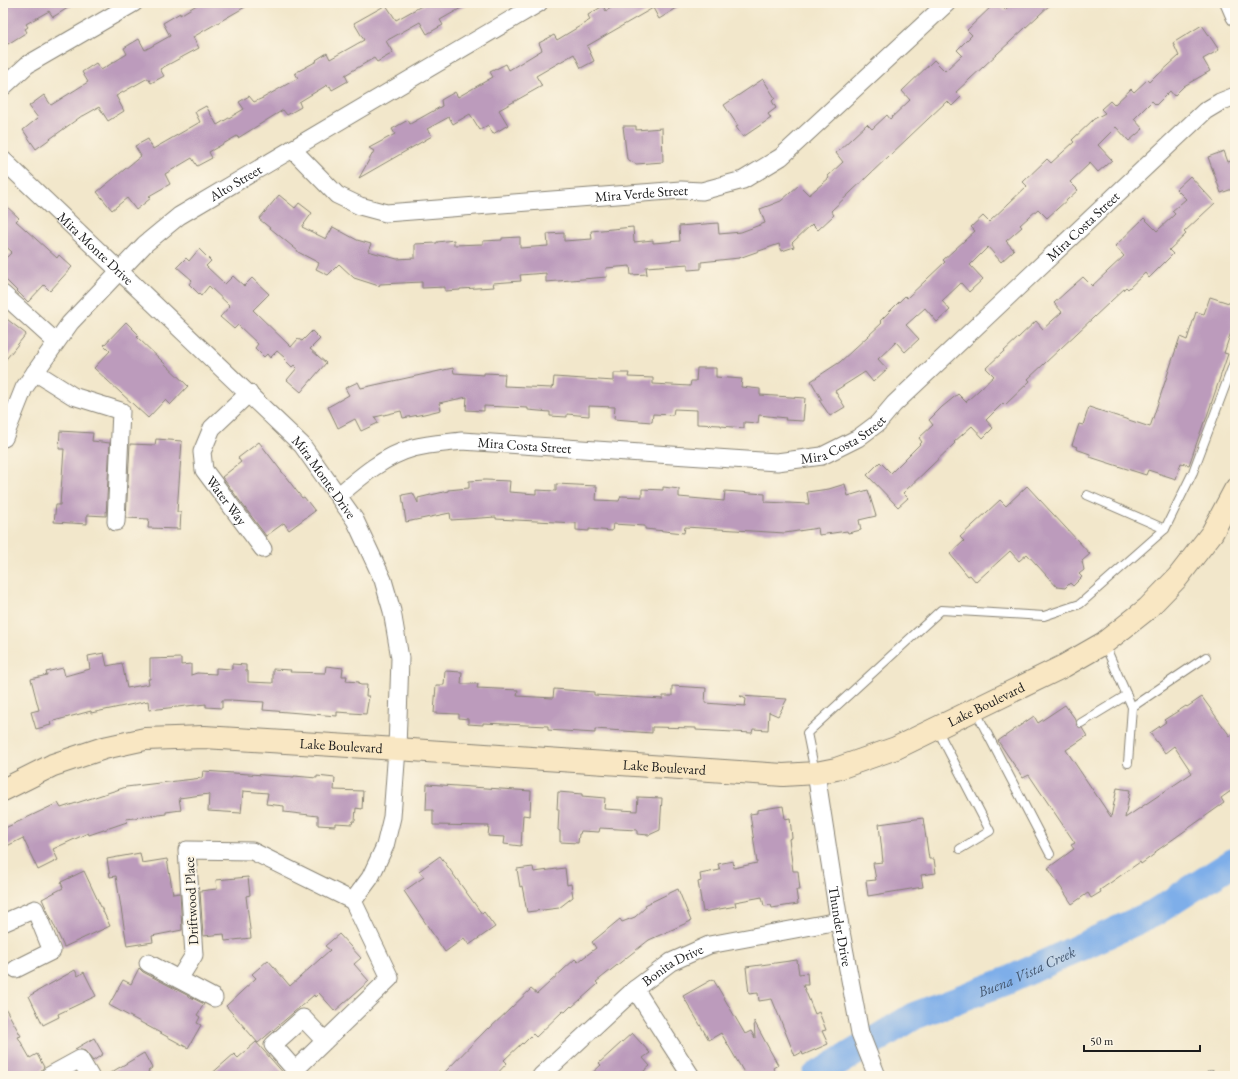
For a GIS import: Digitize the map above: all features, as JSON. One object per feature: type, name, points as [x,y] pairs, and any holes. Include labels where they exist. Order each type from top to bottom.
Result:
[{"type":"main road","name":"Lake Boulevard","points":[[3,790],[53,765],[104,748],[145,739],[204,737],[397,748],[783,775],[816,773],[840,768],[896,748],[1064,666],[1104,643],[1147,609],[1178,577],[1212,533],[1235,490]]},
{"type":"street","points":[[3,87],[28,66],[134,3]]},
{"type":"street","name":"Alto Street","points":[[4,438],[24,388],[70,323],[145,244],[179,216],[540,3]]},
{"type":"street","name":"Mira Verde Street","points":[[292,148],[337,195],[360,206],[386,213],[681,190],[702,191],[743,180],[781,157],[947,3]]},
{"type":"street","points":[[1229,3],[1235,17]]},
{"type":"street","name":"Mira Costa Street","points":[[338,496],[359,477],[388,458],[413,448],[462,441],[777,462],[822,456],[858,438],[878,422],[894,404],[1205,111],[1220,102],[1235,96]]},
{"type":"street","name":"Mira Monte Drive","points":[[3,160],[302,445],[355,520],[382,580],[392,611],[400,658],[397,748],[392,818],[385,846],[370,878],[353,901]]},
{"type":"street","points":[[3,294],[56,342]]},
{"type":"street","points":[[35,372],[73,396],[121,411],[116,522]]},
{"type":"street","name":"Water Way","points":[[249,393],[212,428],[202,452],[204,470],[263,549]]},
{"type":"street","name":"Thunder Drive","points":[[816,773],[839,921],[860,1033],[877,1076]]},
{"type":"street","name":"Driftwood Place","points":[[179,979],[194,955],[187,850],[252,851],[353,901]]},
{"type":"street","points":[[325,1041],[390,978],[353,901]]},
{"type":"street","points":[[3,923],[35,908],[52,950],[16,969]]},
{"type":"street","name":"Bonita Drive","points":[[541,1076],[635,989],[671,962],[709,945],[839,921]]},
{"type":"street","points":[[148,963],[214,998]]},
{"type":"street","points":[[635,989],[690,1076]]},
{"type":"street","points":[[49,1076],[80,1058],[90,1076]]},
{"type":"lane","points":[[816,773],[807,733],[941,610],[1044,616],[1080,604],[1165,529],[1193,472],[1235,360]]},
{"type":"lane","points":[[1087,495],[1165,529]]},
{"type":"lane","points":[[1104,643],[1132,707],[1128,763]]},
{"type":"lane","points":[[1132,707],[1206,657]]},
{"type":"lane","points":[[1081,723],[1126,695]]},
{"type":"lane","points":[[975,710],[1050,854]]},
{"type":"lane","points":[[936,728],[990,831],[960,849]]},
{"type":"building","points":[[3,3],[76,3],[53,17],[49,11],[26,24],[28,27],[25,29],[27,32],[3,47]]},
{"type":"building","points":[[200,3],[252,3],[193,37],[199,48],[160,69],[164,76],[151,83],[148,78],[116,96],[124,111],[108,121],[99,107],[83,115],[36,149],[23,130],[38,118],[29,106],[44,95],[51,105],[88,82],[82,72],[96,63],[101,70],[127,54],[124,48],[139,39],[145,50],[170,36],[163,23]]},
{"type":"building","points":[[427,3],[470,3],[440,20],[443,25],[427,34],[420,22],[386,41],[393,53],[377,62],[374,58],[345,75],[348,81],[332,90],[330,86],[328,87],[327,85],[299,102],[301,107],[287,115],[283,110],[238,138],[237,136],[209,152],[212,158],[197,166],[192,158],[165,174],[170,184],[149,196],[151,198],[136,210],[127,198],[112,210],[97,192],[141,156],[135,146],[148,139],[153,149],[200,122],[195,112],[206,106],[217,125],[244,109],[239,102],[249,96],[254,102],[263,98],[298,78],[295,73],[317,61],[316,60],[327,53],[330,59],[364,40],[354,23],[386,5],[396,20]]},
{"type":"building","points":[[619,3],[685,3],[659,19],[653,8],[587,46],[594,61],[581,68],[574,54],[536,76],[542,86],[499,110],[508,125],[493,134],[488,125],[480,130],[470,114],[453,124],[449,117],[427,129],[432,136],[359,178],[374,151],[369,148],[395,134],[392,129],[408,120],[410,124],[442,106],[441,100],[455,92],[458,97],[493,77],[490,72],[506,64],[509,70],[542,50],[539,43],[554,35],[557,40],[590,20],[588,15],[603,6],[606,11]]},
{"type":"building","points":[[995,3],[999,3],[1005,10],[1012,3],[1052,3],[956,92],[961,97],[952,106],[947,101],[831,211],[834,215],[818,230],[812,224],[792,243],[794,247],[782,251],[779,244],[739,258],[701,262],[701,269],[688,270],[688,264],[646,267],[647,274],[631,275],[630,266],[606,268],[607,277],[546,282],[546,273],[520,275],[521,281],[493,283],[494,287],[445,291],[445,287],[422,288],[422,282],[380,284],[379,286],[354,278],[339,264],[328,275],[316,269],[319,263],[298,252],[259,219],[279,195],[295,208],[299,203],[312,213],[302,227],[326,239],[333,227],[357,240],[371,244],[368,251],[397,259],[415,258],[415,244],[437,243],[454,240],[454,245],[483,244],[483,241],[520,237],[520,248],[548,246],[547,234],[564,233],[564,241],[592,239],[591,231],[633,227],[634,242],[653,240],[653,243],[680,241],[679,226],[718,223],[719,234],[741,232],[765,223],[760,209],[781,201],[799,185],[809,195],[829,178],[828,176],[843,162],[836,153],[867,124],[872,129],[887,115],[890,119],[910,100],[902,91],[934,60],[945,71],[962,55],[957,50],[972,35],[967,30]]},
{"type":"building","points":[[1202,25],[1219,50],[1203,59],[1210,71],[1184,86],[1174,96],[1170,91],[1156,105],[1152,101],[1134,119],[1143,129],[1129,141],[1116,127],[1098,145],[1112,160],[1098,172],[1090,163],[1070,182],[1078,190],[1047,218],[1038,209],[1020,225],[1022,227],[1006,241],[1014,250],[1001,262],[988,247],[970,265],[983,279],[969,292],[961,283],[942,301],[950,310],[937,322],[925,308],[906,325],[919,339],[905,352],[896,342],[878,359],[887,369],[873,382],[865,372],[835,391],[845,407],[830,416],[819,400],[822,400],[811,381],[840,362],[882,323],[880,321],[905,296],[907,298],[945,262],[943,260],[975,231],[971,227],[983,216],[989,222],[1027,186],[1023,182],[1047,159],[1051,163],[1074,142],[1072,140],[1094,119],[1105,113],[1101,109],[1110,101],[1114,105],[1131,89],[1134,92],[1147,80],[1149,82],[1157,74],[1158,75],[1179,56],[1173,43]]},
{"type":"building","points":[[763,79],[775,98],[772,101],[776,108],[768,114],[771,118],[743,137],[736,127],[738,126],[724,105]]},
{"type":"building","points":[[623,126],[636,126],[636,130],[662,128],[663,162],[636,164],[627,159]]},
{"type":"building","points":[[1224,151],[1228,162],[1235,160],[1235,188],[1221,193],[1208,157]]},
{"type":"building","points":[[1190,176],[1215,203],[1184,232],[1186,234],[1169,250],[1173,254],[1149,278],[1145,273],[1128,289],[1126,287],[1028,379],[1030,381],[1005,405],[1003,403],[986,420],[993,428],[983,438],[972,426],[954,442],[955,443],[903,493],[908,498],[898,507],[867,475],[880,462],[891,473],[922,442],[919,438],[933,425],[929,420],[942,407],[958,394],[966,402],[994,376],[986,368],[1036,321],[1043,329],[1062,312],[1054,303],[1083,277],[1092,286],[1124,256],[1115,246],[1144,218],[1157,231],[1175,214],[1172,211],[1186,199],[1176,189]]},
{"type":"building","points":[[3,203],[19,218],[16,221],[57,258],[59,255],[72,267],[50,291],[44,285],[28,302],[3,277],[3,261],[12,252],[3,244]]},
{"type":"building","points":[[199,249],[211,261],[206,266],[225,284],[233,276],[244,286],[252,278],[269,294],[253,310],[291,347],[298,339],[302,341],[312,331],[320,339],[310,349],[326,363],[301,392],[287,380],[297,368],[294,365],[292,367],[277,351],[270,358],[267,354],[264,357],[255,348],[258,344],[238,325],[234,329],[220,317],[230,306],[209,286],[201,296],[189,284],[192,280],[177,267],[186,258],[189,261]]},
{"type":"building","points":[[1210,297],[1235,305],[1235,320],[1224,353],[1228,354],[1189,465],[1181,463],[1176,479],[1148,470],[1146,475],[1090,457],[1090,454],[1076,449],[1077,447],[1072,445],[1079,424],[1083,425],[1089,407],[1150,427],[1180,337],[1187,340],[1196,312],[1204,314]]},
{"type":"building","points":[[3,316],[26,334],[3,363]]},
{"type":"building","points":[[126,322],[139,335],[137,337],[188,386],[170,405],[165,400],[148,418],[94,368],[110,351],[104,345]]},
{"type":"building","points":[[453,368],[454,373],[484,375],[484,373],[505,374],[504,386],[552,388],[554,377],[614,381],[614,373],[629,373],[628,377],[653,378],[653,384],[690,386],[691,381],[696,381],[697,368],[716,368],[716,377],[742,379],[741,387],[760,389],[760,395],[805,398],[803,421],[785,420],[786,418],[759,415],[758,423],[744,422],[744,428],[697,424],[697,410],[674,409],[673,415],[653,414],[652,422],[614,419],[615,407],[589,406],[589,416],[567,414],[567,417],[550,416],[550,412],[528,410],[528,408],[484,406],[484,411],[466,410],[467,397],[439,403],[441,410],[424,414],[403,418],[401,411],[375,417],[378,423],[361,431],[355,419],[338,428],[328,407],[349,395],[345,388],[358,382],[361,388]]},
{"type":"building","points":[[60,431],[93,433],[92,441],[110,443],[106,516],[87,515],[87,524],[54,522],[56,505],[60,505],[64,449],[59,449]]},
{"type":"building","points":[[156,439],[182,441],[177,512],[181,512],[180,529],[148,528],[149,519],[126,518],[130,444],[155,445]]},
{"type":"building","points":[[259,442],[302,498],[304,497],[315,511],[289,530],[284,523],[266,536],[222,477],[241,462],[238,458]]},
{"type":"building","points":[[469,481],[510,481],[509,492],[536,494],[536,490],[556,491],[556,484],[597,486],[596,500],[619,501],[621,496],[642,497],[642,489],[663,490],[663,487],[679,489],[679,497],[724,501],[725,491],[765,494],[765,502],[809,504],[807,492],[829,489],[845,484],[848,496],[868,490],[876,516],[859,520],[861,530],[848,533],[847,531],[819,535],[818,528],[785,533],[685,527],[684,533],[645,529],[645,526],[613,524],[612,531],[589,529],[589,531],[576,530],[576,523],[496,519],[496,517],[451,520],[450,513],[406,522],[402,495],[413,493],[418,503],[418,498],[448,490],[469,488]]},
{"type":"building","points":[[1027,486],[1090,554],[1082,561],[1084,570],[1079,574],[1082,577],[1073,586],[1070,583],[1065,588],[1057,587],[1027,554],[1019,561],[1010,551],[976,582],[970,575],[968,576],[950,554],[964,541],[960,537],[1000,500],[1006,506]]},
{"type":"building","points":[[104,653],[107,666],[122,663],[127,688],[149,684],[150,659],[181,658],[181,665],[191,664],[191,675],[197,673],[216,674],[216,668],[232,669],[232,664],[246,665],[246,671],[248,671],[248,682],[273,683],[273,669],[291,670],[290,672],[325,673],[326,666],[343,668],[342,676],[347,676],[346,681],[359,682],[358,684],[367,685],[366,696],[369,696],[366,714],[337,712],[337,716],[263,710],[264,702],[230,700],[222,700],[222,708],[206,707],[206,704],[149,710],[148,701],[91,713],[91,711],[50,722],[51,725],[36,729],[31,712],[39,710],[31,679],[47,675],[46,672],[63,668],[65,676],[90,669],[88,656]]},
{"type":"building","points":[[445,671],[462,672],[461,684],[478,684],[477,688],[518,690],[517,696],[553,698],[554,689],[594,692],[594,695],[663,699],[663,696],[672,696],[672,686],[706,688],[705,703],[745,706],[746,699],[740,696],[787,699],[778,716],[769,712],[768,730],[753,729],[752,733],[696,730],[696,728],[652,727],[652,733],[595,729],[595,733],[548,730],[548,726],[483,723],[483,725],[468,724],[468,719],[459,718],[459,714],[434,713],[436,685],[444,685]]},
{"type":"building","points":[[1202,697],[1230,736],[1235,733],[1235,788],[1221,798],[1224,803],[1155,852],[1156,853],[1141,864],[1140,862],[1091,898],[1088,893],[1072,904],[1048,868],[1074,849],[1071,845],[1075,843],[1029,775],[1023,778],[998,741],[1034,716],[1038,723],[1065,705],[1076,720],[1077,726],[1082,728],[1087,736],[1066,750],[1111,817],[1117,788],[1130,790],[1125,818],[1192,773],[1174,746],[1165,753],[1150,733],[1166,722],[1164,720]]},
{"type":"building","points":[[203,771],[335,778],[334,790],[363,791],[362,809],[356,808],[355,821],[353,821],[352,824],[335,823],[335,826],[318,825],[318,816],[284,812],[284,806],[266,804],[268,793],[243,791],[241,813],[208,811],[209,794],[179,798],[181,810],[166,812],[166,814],[126,819],[127,822],[89,835],[88,833],[53,849],[58,860],[38,870],[23,838],[3,848],[3,829],[58,803],[61,808],[126,787],[202,778]]},
{"type":"building","points":[[427,784],[531,791],[530,816],[523,815],[521,846],[504,844],[505,837],[488,836],[489,826],[433,825],[433,810],[426,810]]},
{"type":"building","points":[[558,792],[605,798],[604,809],[637,811],[638,797],[662,798],[660,830],[649,835],[637,834],[637,830],[600,828],[599,832],[581,831],[579,834],[578,843],[560,842],[560,831],[558,830],[559,809],[557,809]]},
{"type":"building","points":[[783,806],[785,819],[790,818],[792,838],[789,839],[793,871],[798,871],[800,890],[796,890],[798,904],[772,908],[771,905],[764,906],[762,897],[735,902],[736,906],[703,912],[698,882],[701,881],[700,874],[720,870],[718,864],[733,861],[734,868],[757,863],[750,814],[757,813],[757,810]]},
{"type":"building","points":[[923,818],[929,859],[934,859],[936,873],[921,875],[923,887],[868,896],[866,881],[876,880],[873,863],[883,862],[879,824]]},
{"type":"building","points":[[140,853],[142,863],[167,859],[173,894],[180,893],[182,930],[152,936],[153,942],[127,946],[116,876],[110,877],[107,859]]},
{"type":"building","points":[[440,856],[482,914],[484,912],[495,927],[469,945],[464,938],[445,952],[404,891],[424,877],[419,871]]},
{"type":"building","points":[[533,867],[534,872],[565,868],[567,885],[571,884],[573,897],[559,908],[527,912],[517,869]]},
{"type":"building","points":[[84,871],[110,926],[64,947],[42,899],[63,888],[61,882]]},
{"type":"building","points":[[248,877],[250,895],[246,896],[251,938],[225,941],[224,934],[203,936],[200,891],[217,889],[216,880]]},
{"type":"building","points":[[678,889],[691,921],[649,940],[631,954],[596,982],[598,984],[572,1007],[571,1006],[565,1012],[563,1011],[536,1037],[533,1034],[523,1044],[522,1043],[504,1060],[507,1063],[495,1076],[441,1076],[488,1028],[489,1029],[531,989],[537,994],[575,959],[578,962],[596,948],[592,942],[620,919],[622,922],[635,917],[646,907],[645,905]]},
{"type":"building","points":[[339,934],[361,958],[354,964],[369,981],[335,1011],[319,993],[315,997],[314,995],[258,1043],[226,1006],[256,978],[252,974],[268,960],[290,986],[330,950],[325,946]]},
{"type":"building","points":[[797,960],[799,974],[807,973],[808,985],[803,985],[815,1014],[819,1012],[826,1030],[822,1031],[828,1044],[803,1055],[802,1052],[795,1056],[772,999],[759,1001],[758,993],[749,994],[746,967]]},
{"type":"building","points":[[139,968],[143,972],[204,1004],[197,1015],[200,1017],[197,1023],[201,1025],[188,1048],[109,1005],[123,980],[131,984]]},
{"type":"building","points":[[75,970],[78,976],[84,972],[96,996],[58,1014],[59,1017],[43,1025],[29,996]]},
{"type":"building","points":[[713,979],[745,1034],[751,1031],[755,1038],[754,1021],[778,1065],[773,1068],[777,1076],[746,1076],[721,1033],[709,1040],[683,996]]},
{"type":"building","points":[[3,1004],[21,1036],[18,1037],[30,1058],[37,1054],[44,1067],[37,1076],[3,1076]]},
{"type":"building","points":[[632,1033],[650,1053],[643,1058],[650,1066],[638,1076],[589,1076],[601,1065],[599,1063]]},
{"type":"building","points":[[94,1038],[103,1054],[93,1061],[85,1051],[75,1049]]},
{"type":"building","points":[[256,1042],[286,1076],[209,1076],[234,1054],[238,1058]]},
{"type":"building","points":[[144,1053],[152,1068],[148,1071],[151,1076],[105,1076]]},
{"type":"waterway","name":"Buena Vista Creek","points":[[816,1076],[914,1016],[1009,980],[1154,913],[1235,861]]}]
